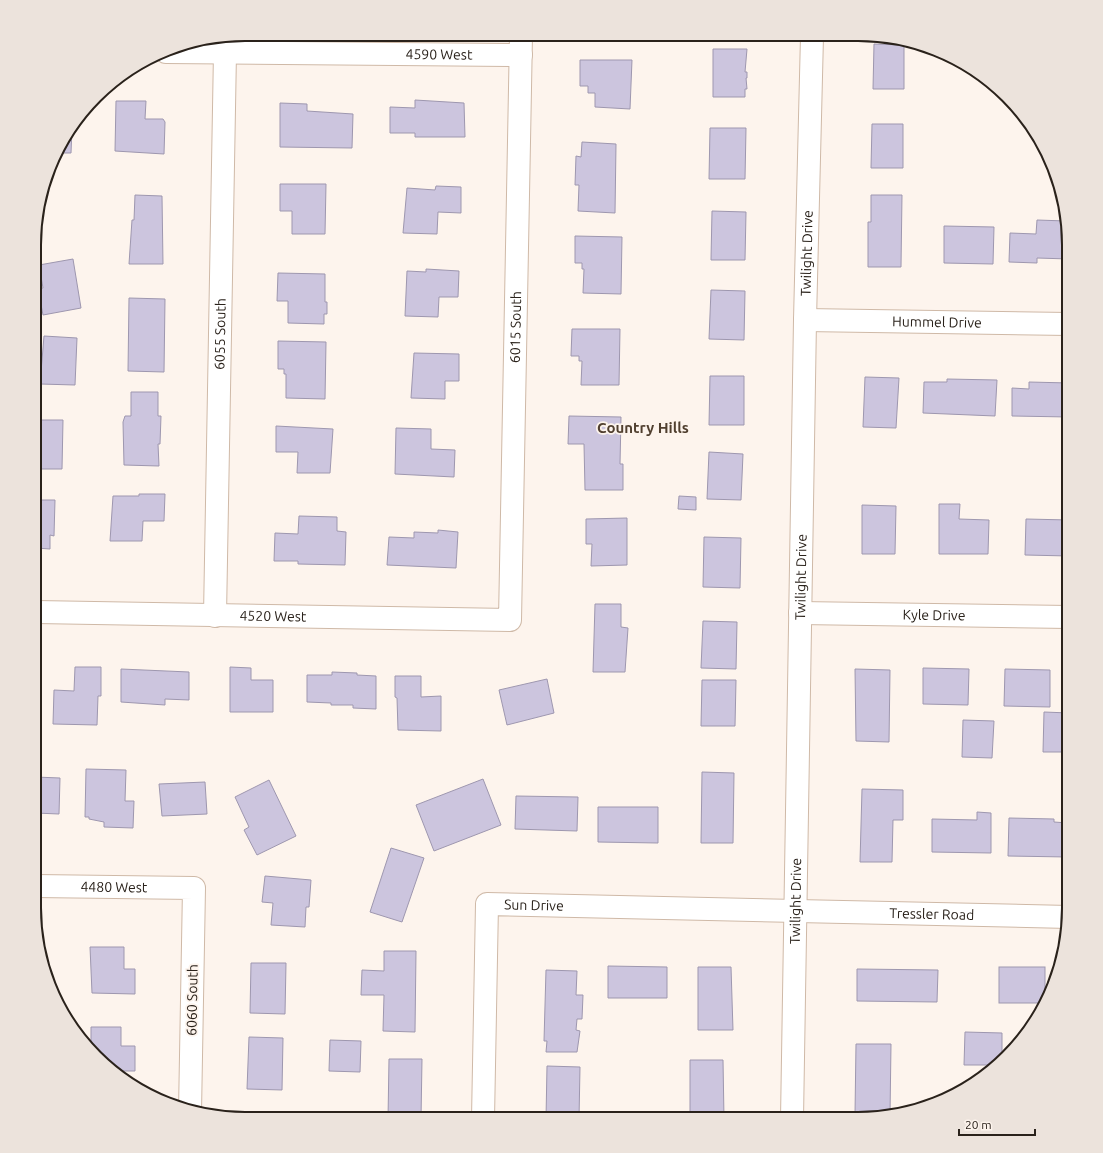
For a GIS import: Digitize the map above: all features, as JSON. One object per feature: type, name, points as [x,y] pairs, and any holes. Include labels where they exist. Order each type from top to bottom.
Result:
[{"type":"street","name":"Twilight Drive","points":[[792,1112],[800,614],[812,41]]},
{"type":"street","name":"4590 West","points":[[180,52],[521,45]]},
{"type":"street","name":"6015 South","points":[[510,620],[521,45]]},
{"type":"street","name":"6055 South","points":[[215,616],[225,52]]},
{"type":"street","name":"Hummel Drive","points":[[806,320],[1062,324]]},
{"type":"street","name":"4520 West","points":[[41,612],[510,620]]},
{"type":"street","name":"Kyle Drive","points":[[800,614],[1062,617]]},
{"type":"street","name":"4480 West","points":[[41,886],[194,888]]},
{"type":"street","name":"6060 South","points":[[190,1104],[194,888]]},
{"type":"street","name":"Sun Drive","points":[[483,1112],[487,904],[796,911]]},
{"type":"street","name":"Tressler Road","points":[[796,911],[1062,917]]},
{"type":"building","points":[[874,44],[904,46],[904,89],[873,89]]},
{"type":"building","points":[[713,49],[747,49],[745,72],[747,72],[747,89],[745,89],[745,97],[713,97]]},
{"type":"building","points":[[580,60],[632,60],[630,109],[595,107],[595,93],[588,93],[588,86],[580,86]]},
{"type":"building","points":[[415,100],[464,103],[465,137],[415,137],[415,133],[390,133],[390,107],[415,108]]},
{"type":"building","points":[[116,101],[146,101],[145,119],[163,119],[165,122],[164,154],[115,151]]},
{"type":"building","points":[[280,103],[307,104],[307,111],[353,114],[352,148],[280,147]]},
{"type":"building","points":[[872,124],[903,124],[903,168],[871,168]]},
{"type":"building","points":[[710,128],[746,128],[745,179],[709,179]]},
{"type":"building","points":[[72,137],[71,153],[63,153]]},
{"type":"building","points":[[582,142],[616,144],[615,213],[578,211],[579,185],[575,185],[576,156],[581,157]]},
{"type":"building","points":[[280,184],[326,184],[325,234],[292,234],[292,211],[280,211]]},
{"type":"building","points":[[436,186],[461,187],[461,213],[438,212],[437,234],[403,233],[407,188],[435,190]]},
{"type":"building","points":[[135,195],[162,196],[163,264],[129,264]]},
{"type":"building","points":[[871,195],[902,195],[901,267],[868,267],[868,222],[871,222]]},
{"type":"building","points":[[712,211],[746,212],[745,260],[711,260]]},
{"type":"building","points":[[1037,220],[1060,221],[1062,232],[1062,259],[1037,258],[1037,263],[1009,262],[1010,233],[1036,234]]},
{"type":"building","points":[[944,226],[994,227],[993,264],[944,263]]},
{"type":"building","points":[[575,236],[622,237],[621,294],[583,293],[584,269],[582,269],[582,263],[575,263]]},
{"type":"building","points":[[73,259],[81,308],[43,315],[41,305],[41,288],[43,288],[41,265]]},
{"type":"building","points":[[426,269],[459,271],[458,297],[439,297],[438,317],[405,316],[407,271],[426,272]]},
{"type":"building","points":[[278,273],[325,274],[325,302],[327,302],[327,314],[324,314],[324,324],[288,323],[288,301],[277,301]]},
{"type":"building","points":[[711,290],[745,291],[744,340],[709,339]]},
{"type":"building","points":[[129,298],[165,299],[164,372],[128,371]]},
{"type":"building","points":[[572,329],[620,329],[619,385],[581,385],[582,361],[579,361],[579,356],[571,356]]},
{"type":"building","points":[[44,336],[77,338],[75,385],[41,384]]},
{"type":"building","points":[[278,341],[326,342],[325,399],[286,398],[286,374],[284,374],[284,369],[278,369]]},
{"type":"building","points":[[414,353],[459,354],[459,381],[445,381],[445,399],[411,398]]},
{"type":"building","points":[[710,376],[744,376],[744,425],[709,425]]},
{"type":"building","points":[[865,377],[899,378],[896,428],[863,427]]},
{"type":"building","points":[[947,379],[997,380],[995,416],[923,413],[924,382],[947,382]]},
{"type":"building","points":[[1029,382],[1062,383],[1062,417],[1012,416],[1012,388],[1029,389]]},
{"type":"building","points":[[131,392],[158,392],[158,416],[161,416],[160,444],[158,444],[159,466],[124,465],[123,422],[125,416],[131,416]]},
{"type":"building","points":[[569,416],[621,417],[620,464],[623,464],[623,490],[585,490],[584,444],[568,444]]},
{"type":"building","points":[[41,420],[63,420],[62,469],[41,469]]},
{"type":"building","points":[[276,426],[333,429],[330,473],[297,473],[298,452],[276,452]]},
{"type":"building","points":[[396,428],[431,429],[431,449],[455,450],[454,477],[395,474]]},
{"type":"building","points":[[709,452],[743,454],[741,500],[707,499]]},
{"type":"building","points":[[139,494],[165,494],[164,521],[143,521],[142,541],[110,541],[113,496],[139,496]]},
{"type":"building","points":[[679,496],[696,497],[696,510],[678,509]]},
{"type":"building","points":[[41,500],[55,500],[54,536],[50,535],[50,549],[41,548]]},
{"type":"building","points":[[939,504],[960,504],[959,519],[989,520],[988,554],[939,554]]},
{"type":"building","points":[[862,505],[896,506],[895,554],[862,554]]},
{"type":"building","points":[[299,516],[337,517],[337,531],[346,532],[345,565],[298,564],[298,561],[274,561],[275,533],[298,534]]},
{"type":"building","points":[[627,518],[627,565],[591,566],[592,544],[586,544],[586,519]]},
{"type":"building","points":[[1026,519],[1062,520],[1062,556],[1025,555]]},
{"type":"building","points":[[438,530],[458,532],[456,568],[387,565],[389,537],[414,538],[414,532],[438,533]]},
{"type":"building","points":[[704,537],[741,538],[740,588],[703,587]]},
{"type":"building","points":[[595,604],[621,604],[621,627],[628,628],[625,672],[593,672]]},
{"type":"building","points":[[703,621],[737,622],[736,669],[701,668]]},
{"type":"building","points":[[75,667],[101,667],[101,696],[98,696],[97,725],[53,724],[54,690],[74,691]]},
{"type":"building","points":[[230,667],[251,668],[251,680],[273,680],[273,712],[230,712]]},
{"type":"building","points":[[923,668],[969,669],[968,705],[923,704]]},
{"type":"building","points":[[121,669],[189,672],[189,700],[165,699],[165,705],[121,702]]},
{"type":"building","points":[[855,669],[890,670],[889,742],[856,741]]},
{"type":"building","points":[[1005,669],[1050,670],[1050,707],[1004,706]]},
{"type":"building","points":[[332,672],[357,673],[357,675],[376,676],[376,709],[353,708],[353,705],[331,705],[331,703],[307,702],[307,675],[332,675]]},
{"type":"building","points":[[395,676],[421,676],[421,697],[441,696],[441,731],[398,730]]},
{"type":"building","points":[[547,679],[554,713],[507,725],[499,690]]},
{"type":"building","points":[[702,680],[736,680],[735,726],[701,726]]},
{"type":"building","points":[[1044,712],[1062,713],[1062,752],[1043,752]]},
{"type":"building","points":[[963,720],[994,721],[992,758],[962,757]]},
{"type":"building","points":[[86,769],[126,770],[125,801],[134,801],[133,828],[104,827],[104,822],[85,817]]},
{"type":"building","points":[[702,772],[734,773],[733,843],[701,843]]},
{"type":"building","points":[[41,777],[60,778],[59,814],[41,813]]},
{"type":"building","points":[[483,779],[501,825],[434,851],[416,805]]},
{"type":"building","points":[[269,780],[296,836],[257,855],[244,830],[249,827],[235,797]]},
{"type":"building","points":[[205,782],[207,814],[162,816],[159,784]]},
{"type":"building","points":[[862,789],[903,790],[903,820],[893,820],[892,862],[860,862]]},
{"type":"building","points":[[516,796],[578,797],[577,831],[515,829]]},
{"type":"building","points":[[598,807],[658,807],[658,843],[598,842]]},
{"type":"building","points":[[977,812],[991,813],[991,853],[932,852],[932,819],[977,820]]},
{"type":"building","points":[[1009,818],[1054,819],[1054,822],[1062,823],[1062,857],[1008,856]]},
{"type":"building","points":[[391,848],[424,858],[402,922],[370,912]]},
{"type":"building","points":[[265,876],[311,880],[309,907],[306,907],[305,927],[271,925],[273,903],[262,902]]},
{"type":"building","points":[[90,947],[124,947],[124,969],[135,969],[135,994],[92,993]]},
{"type":"building","points":[[384,951],[416,951],[415,1032],[383,1031],[384,995],[361,995],[362,970],[384,971]]},
{"type":"building","points":[[251,963],[286,963],[285,1014],[250,1013]]},
{"type":"building","points":[[608,966],[667,967],[667,998],[608,998]]},
{"type":"building","points":[[698,967],[731,967],[733,1030],[698,1030]]},
{"type":"building","points":[[999,967],[1045,967],[1045,988],[1038,1003],[999,1003]]},
{"type":"building","points":[[857,969],[938,970],[937,1002],[857,1001]]},
{"type":"building","points":[[546,970],[577,971],[576,995],[583,995],[582,1019],[577,1019],[576,1030],[580,1031],[577,1052],[546,1052],[547,1041],[544,1041]]},
{"type":"building","points":[[91,1027],[121,1027],[121,1046],[135,1046],[135,1071],[122,1071],[91,1041]]},
{"type":"building","points":[[965,1032],[1002,1033],[1002,1052],[988,1065],[964,1065]]},
{"type":"building","points":[[249,1037],[283,1038],[282,1090],[247,1089]]},
{"type":"building","points":[[330,1040],[361,1041],[360,1072],[329,1071]]},
{"type":"building","points":[[856,1044],[891,1044],[890,1109],[871,1112],[855,1112]]},
{"type":"building","points":[[389,1059],[422,1059],[421,1112],[388,1112]]},
{"type":"building","points":[[690,1060],[723,1060],[724,1112],[690,1112]]},
{"type":"building","points":[[547,1066],[580,1067],[579,1112],[546,1112]]},
{"type":"district","name":"Country Hills","points":[[643,428]]}]
